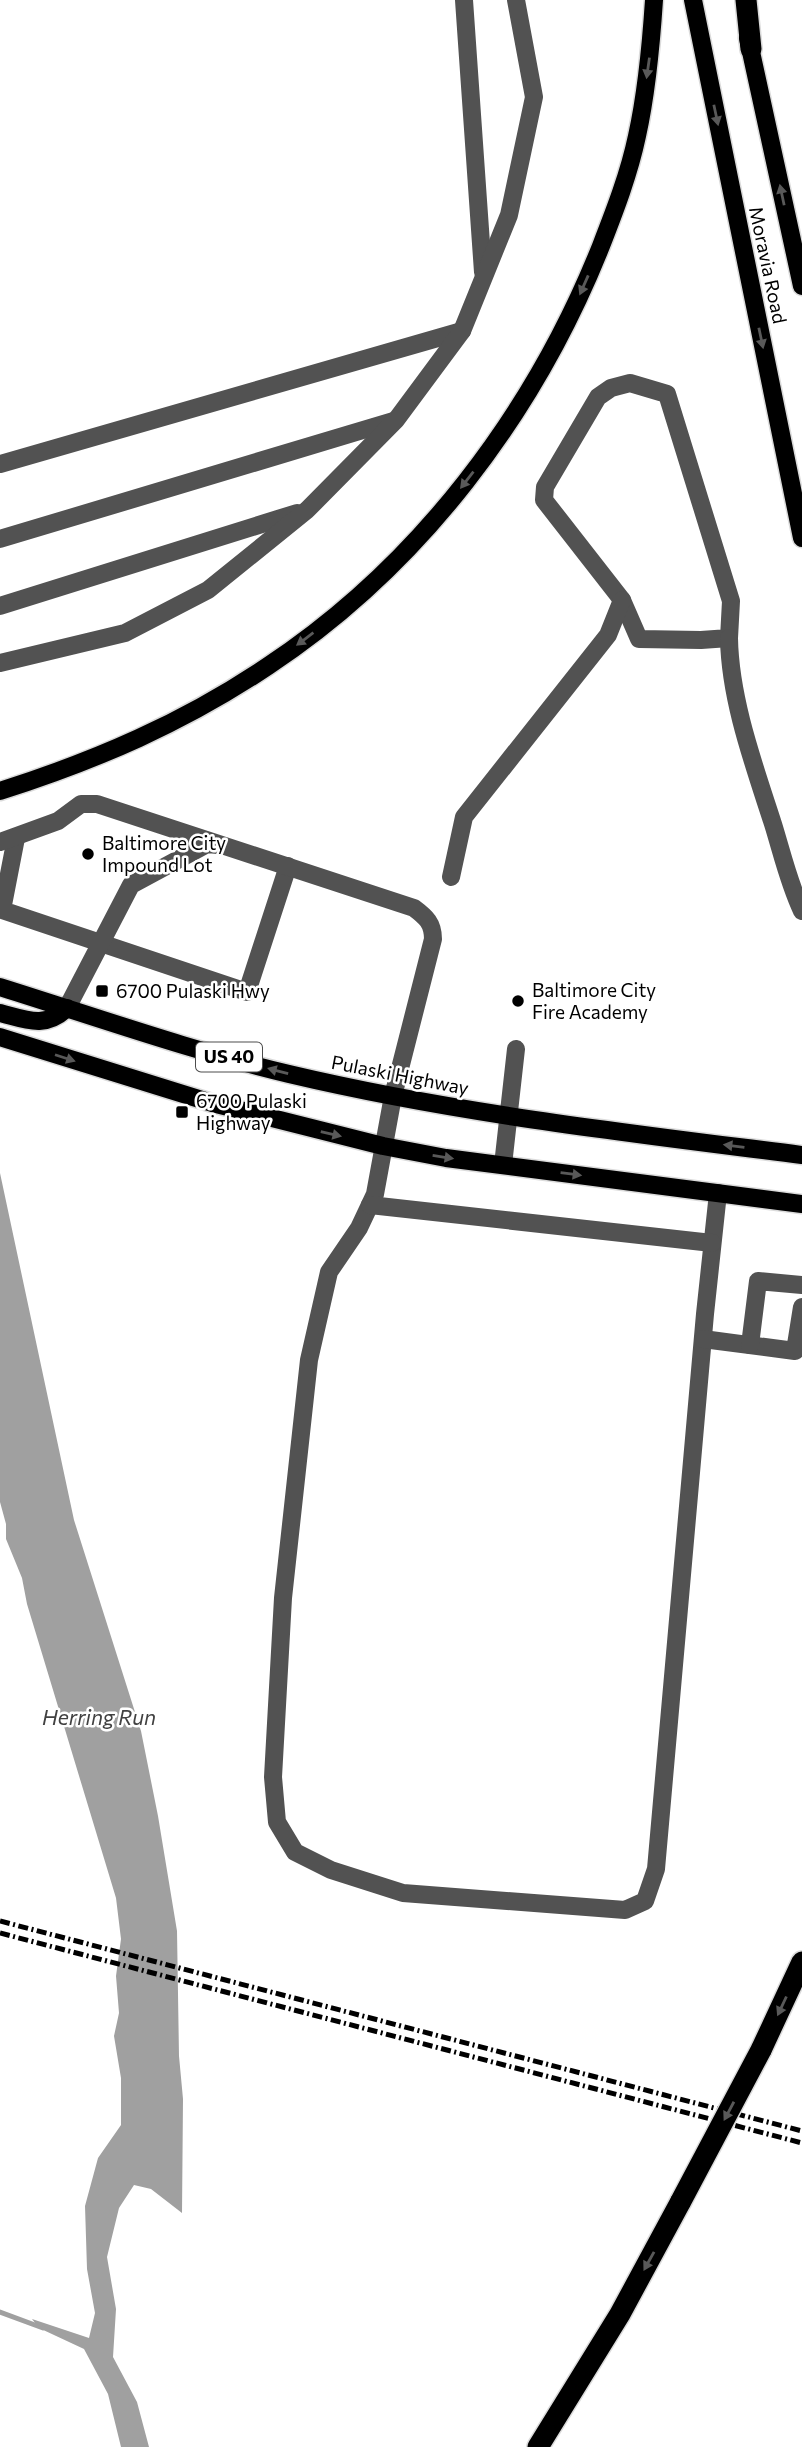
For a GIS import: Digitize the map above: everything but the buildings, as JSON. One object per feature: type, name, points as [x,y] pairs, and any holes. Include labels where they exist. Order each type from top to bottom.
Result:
[{"type":"highway","points":[[746,0],[751,49]]},
{"type":"highway","points":[[538,2447],[620,2314],[761,2050],[802,1962]]},
{"type":"main road","points":[[0,792],[92,761],[153,733],[215,700],[269,666],[362,592],[443,510],[519,407],[553,349],[586,284],[617,204],[637,138],[650,63],[654,0]]},
{"type":"main road","name":"Moravia Road","points":[[693,0],[802,538]]},
{"type":"main road","name":"Moravia Road","points":[[740,0],[802,286]]},
{"type":"main road","name":"Pulaski Highway","points":[[0,987],[208,1052],[289,1074],[393,1096],[508,1117],[802,1155]]},
{"type":"main road","points":[[0,1013],[44,1022],[56,1019],[67,1008]]},
{"type":"main road","name":"US 40","points":[[0,1037],[212,1103],[383,1146],[446,1158],[802,1204]]},
{"type":"lane","points":[[464,0],[484,278]]},
{"type":"lane","points":[[0,663],[125,634],[208,590],[307,510],[396,420],[462,331],[509,215],[534,97],[516,0]]},
{"type":"lane","points":[[0,464],[462,331]]},
{"type":"lane","points":[[729,638],[639,639],[622,600],[544,500],[545,486],[598,397],[611,388],[630,383],[667,394],[731,601],[729,668],[736,698],[772,822],[802,911]]},
{"type":"lane","points":[[0,539],[396,420]]},
{"type":"lane","points":[[0,606],[307,510]]},
{"type":"lane","points":[[451,877],[464,817],[608,635],[622,600]]},
{"type":"lane","points":[[288,866],[247,992],[2,910],[8,840],[58,821],[81,804],[97,804],[288,866],[414,908],[425,916],[433,927],[433,939],[393,1096],[375,1194],[359,1227],[330,1272],[309,1360],[282,1612],[273,1777],[277,1822],[295,1852],[331,1870],[403,1893],[625,1910],[645,1901],[656,1869],[718,1193]]},
{"type":"lane","points":[[67,1008],[131,885],[207,844],[225,846]]},
{"type":"lane","points":[[503,1165],[516,1049]]},
{"type":"lane","points":[[370,1205],[712,1243]]},
{"type":"lane","points":[[750,1345],[758,1281],[802,1285]]},
{"type":"lane","points":[[703,1339],[795,1351],[802,1307]]},
{"type":"water","name":"Herring Run","points":[[0,1173],[74,1520],[141,1731],[177,1931],[179,2056],[183,2099],[182,2213],[151,2189],[134,2185],[119,2208],[107,2257],[116,2309],[113,2357],[137,2402],[149,2447],[121,2447],[108,2394],[84,2349],[39,2328],[32,2319],[89,2338],[95,2313],[87,2269],[85,2206],[98,2158],[121,2125],[121,2078],[114,2036],[119,2013],[116,1976],[121,1939],[116,1898],[27,1604],[22,1578],[6,1539],[6,1524],[0,1502]]},
{"type":"waterway","points":[[0,2312],[43,2328]]},
{"type":"railway","points":[[0,1921],[802,2131]]},
{"type":"railway","points":[[0,1933],[802,2143]]},
{"type":"place","name":"Baltimore City Impound Lot","points":[[88,854]]},
{"type":"place","name":"6700 Pulaski Hwy","points":[[102,991]]},
{"type":"place","name":"Baltimore City Fire Academy","points":[[518,1001]]},
{"type":"place","name":"6700 Pulaski Highway","points":[[182,1112]]}]
